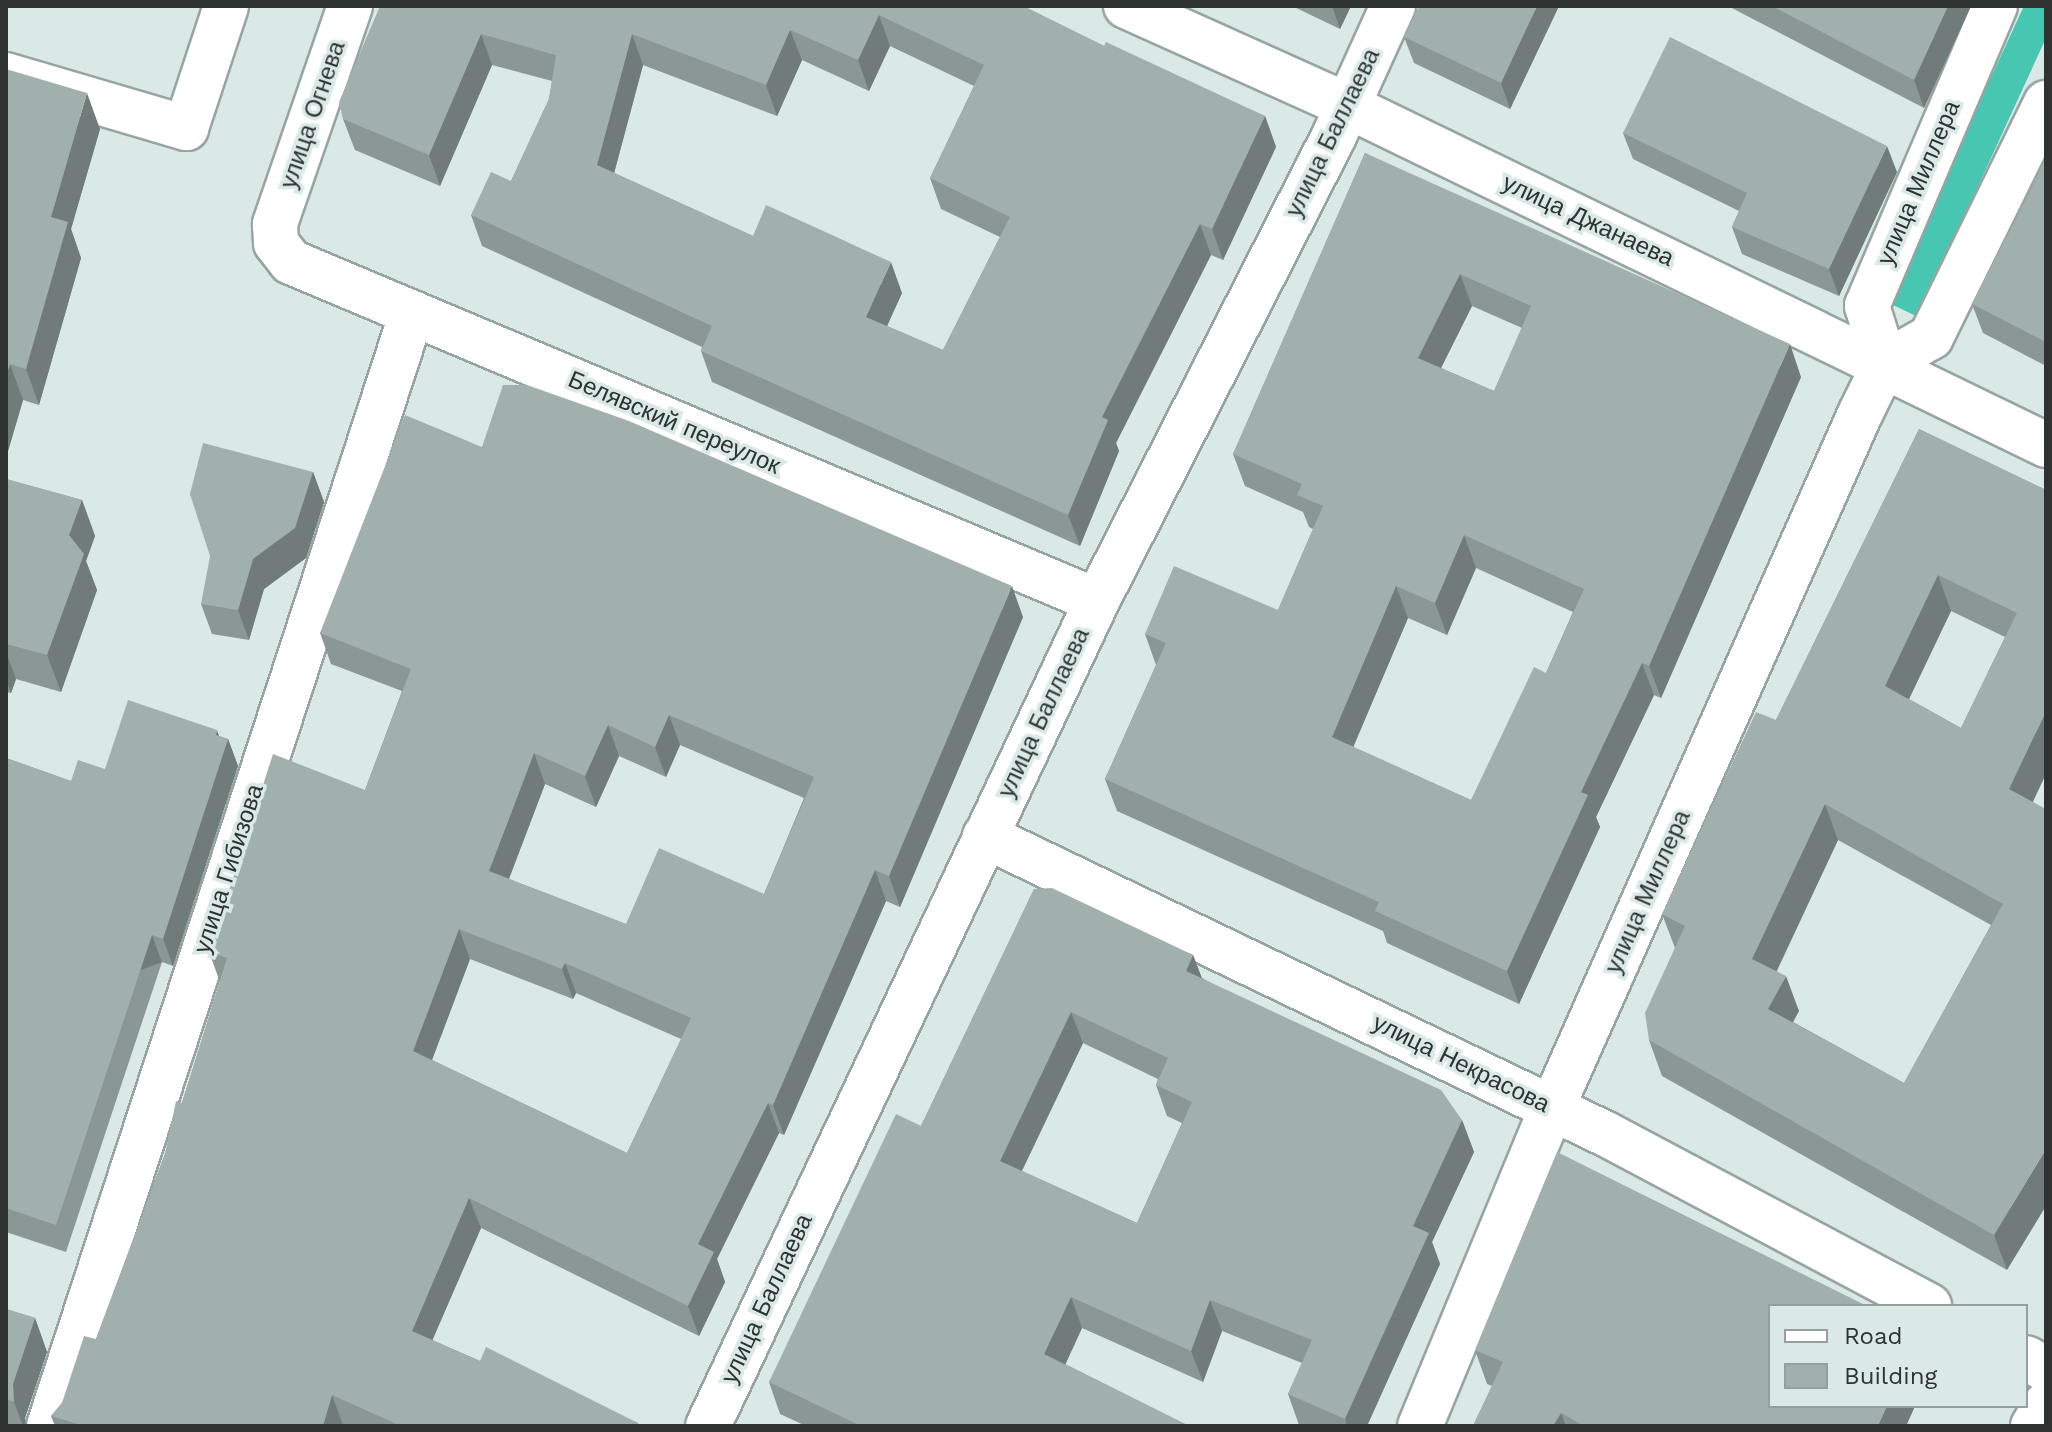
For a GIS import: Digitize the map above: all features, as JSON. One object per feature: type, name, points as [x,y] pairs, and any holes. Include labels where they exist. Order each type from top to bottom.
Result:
[{"type":"street","points":[[6,75],[186,128],[226,6]]},
{"type":"street","name":"улица Огнева","points":[[275,224],[350,6]]},
{"type":"street","name":"улица Джанаева","points":[[1126,6],[1348,106],[1885,363],[2046,445]]},
{"type":"street","name":"улица Баллаева","points":[[708,1426],[1097,601],[1348,106],[1393,6]]},
{"type":"street","name":"улица Миллера","points":[[1420,1426],[1552,1108],[1885,363],[1867,306],[1995,6]]},
{"type":"street","points":[[1885,363],[1931,337],[2046,103]]},
{"type":"street","name":"Белявский переулок","points":[[275,224],[276,243],[291,262],[1097,601]]},
{"type":"street","name":"улица Гибизова","points":[[49,1426],[412,313]]},
{"type":"street","name":"улица Некрасова","points":[[985,836],[1552,1108],[1925,1304]]},
{"type":"street","points":[[2028,1359],[2046,1369]]},
{"type":"street","points":[[2033,1426],[2046,1404]]},
{"type":"green space","points":[[2024,6],[2046,6],[2046,38],[1918,317],[1887,302]]},
{"type":"building","points":[[380,6],[1023,6],[1104,46],[1106,42],[1265,116],[1212,229],[1200,224],[1102,417],[1108,420],[1068,515],[701,351],[712,326],[471,215],[491,172],[511,181],[549,99],[556,55],[481,34],[429,155],[343,119],[339,102]],"holes":[[[879,15],[984,65],[930,178],[1010,217],[943,350],[866,317],[891,262],[766,205],[753,236],[597,165],[632,34],[766,85],[790,30],[858,60]]]},
{"type":"building","points":[[1419,6],[1537,6],[1501,83],[1404,37]]},
{"type":"building","points":[[1772,6],[1948,6],[1914,80]]},
{"type":"building","points":[[1670,37],[1887,146],[1829,269],[1732,227],[1747,193],[1623,133]]},
{"type":"building","points":[[6,69],[87,93],[51,217],[68,222],[26,369],[10,364],[6,377]]},
{"type":"building","points":[[1365,153],[1790,344],[1649,666],[1642,663],[1581,792],[1588,795],[1507,971],[1375,911],[1379,902],[1105,779],[1166,643],[1145,634],[1174,566],[1278,610],[1323,506],[1297,495],[1302,484],[1233,454]],"holes":[[[1460,274],[1531,306],[1494,391],[1418,358]],[[1464,535],[1584,589],[1546,673],[1534,667],[1471,800],[1332,737],[1396,586],[1435,603]]]},
{"type":"building","points":[[2046,160],[2046,342],[1972,304]]},
{"type":"building","points":[[503,385],[527,385],[629,421],[1012,586],[889,876],[875,870],[773,1105],[768,1103],[698,1244],[714,1252],[688,1306],[469,1198],[412,1331],[480,1361],[486,1347],[638,1423],[637,1426],[401,1426],[332,1395],[323,1426],[77,1426],[51,1416],[62,1403],[84,1336],[96,1339],[165,1154],[176,1101],[182,1103],[227,958],[209,952],[273,754],[365,790],[411,669],[320,633],[405,415],[482,447]],"holes":[[[669,715],[814,777],[764,894],[659,848],[626,924],[489,871],[534,753],[585,776],[608,725],[655,747]],[[459,929],[562,969],[565,963],[691,1018],[627,1153],[413,1051]]]},
{"type":"building","points":[[1919,429],[2046,490],[2046,711],[2009,789],[2046,809],[2046,1149],[1994,1235],[1649,1040],[1645,1013],[1685,926],[1662,914],[1756,712],[1776,720]],"holes":[[[1938,575],[2017,613],[1961,728],[1885,686]],[[1825,804],[2003,904],[1904,1083],[1768,1009],[1786,976],[1752,959]]]},
{"type":"building","points":[[203,443],[313,472],[295,528],[253,559],[238,610],[201,604],[210,556],[190,494]]},
{"type":"building","points":[[6,479],[82,500],[69,535],[84,554],[47,655],[6,644]]},
{"type":"building","points":[[128,700],[217,730],[216,735],[228,739],[163,939],[152,935],[56,1225],[6,1208],[6,758],[71,781],[78,760],[105,769]]},
{"type":"building","points":[[1052,888],[1193,955],[1186,971],[1441,1090],[1462,1120],[1413,1226],[1429,1233],[1345,1419],[1288,1394],[1312,1340],[1210,1300],[1191,1351],[1071,1297],[1044,1354],[1189,1426],[861,1426],[769,1382],[896,1114],[921,1126],[1034,889]],"holes":[[[1071,1012],[1168,1058],[1156,1085],[1192,1102],[1137,1223],[1000,1161]]]},
{"type":"building","points":[[1557,1152],[1863,1304],[1768,1304],[1768,1408],[1886,1408],[1878,1426],[1584,1426],[1561,1413],[1553,1426],[1473,1426],[1503,1362],[1475,1350]]},
{"type":"building","points":[[6,1309],[35,1318],[13,1384],[14,1402],[6,1399]]}]
